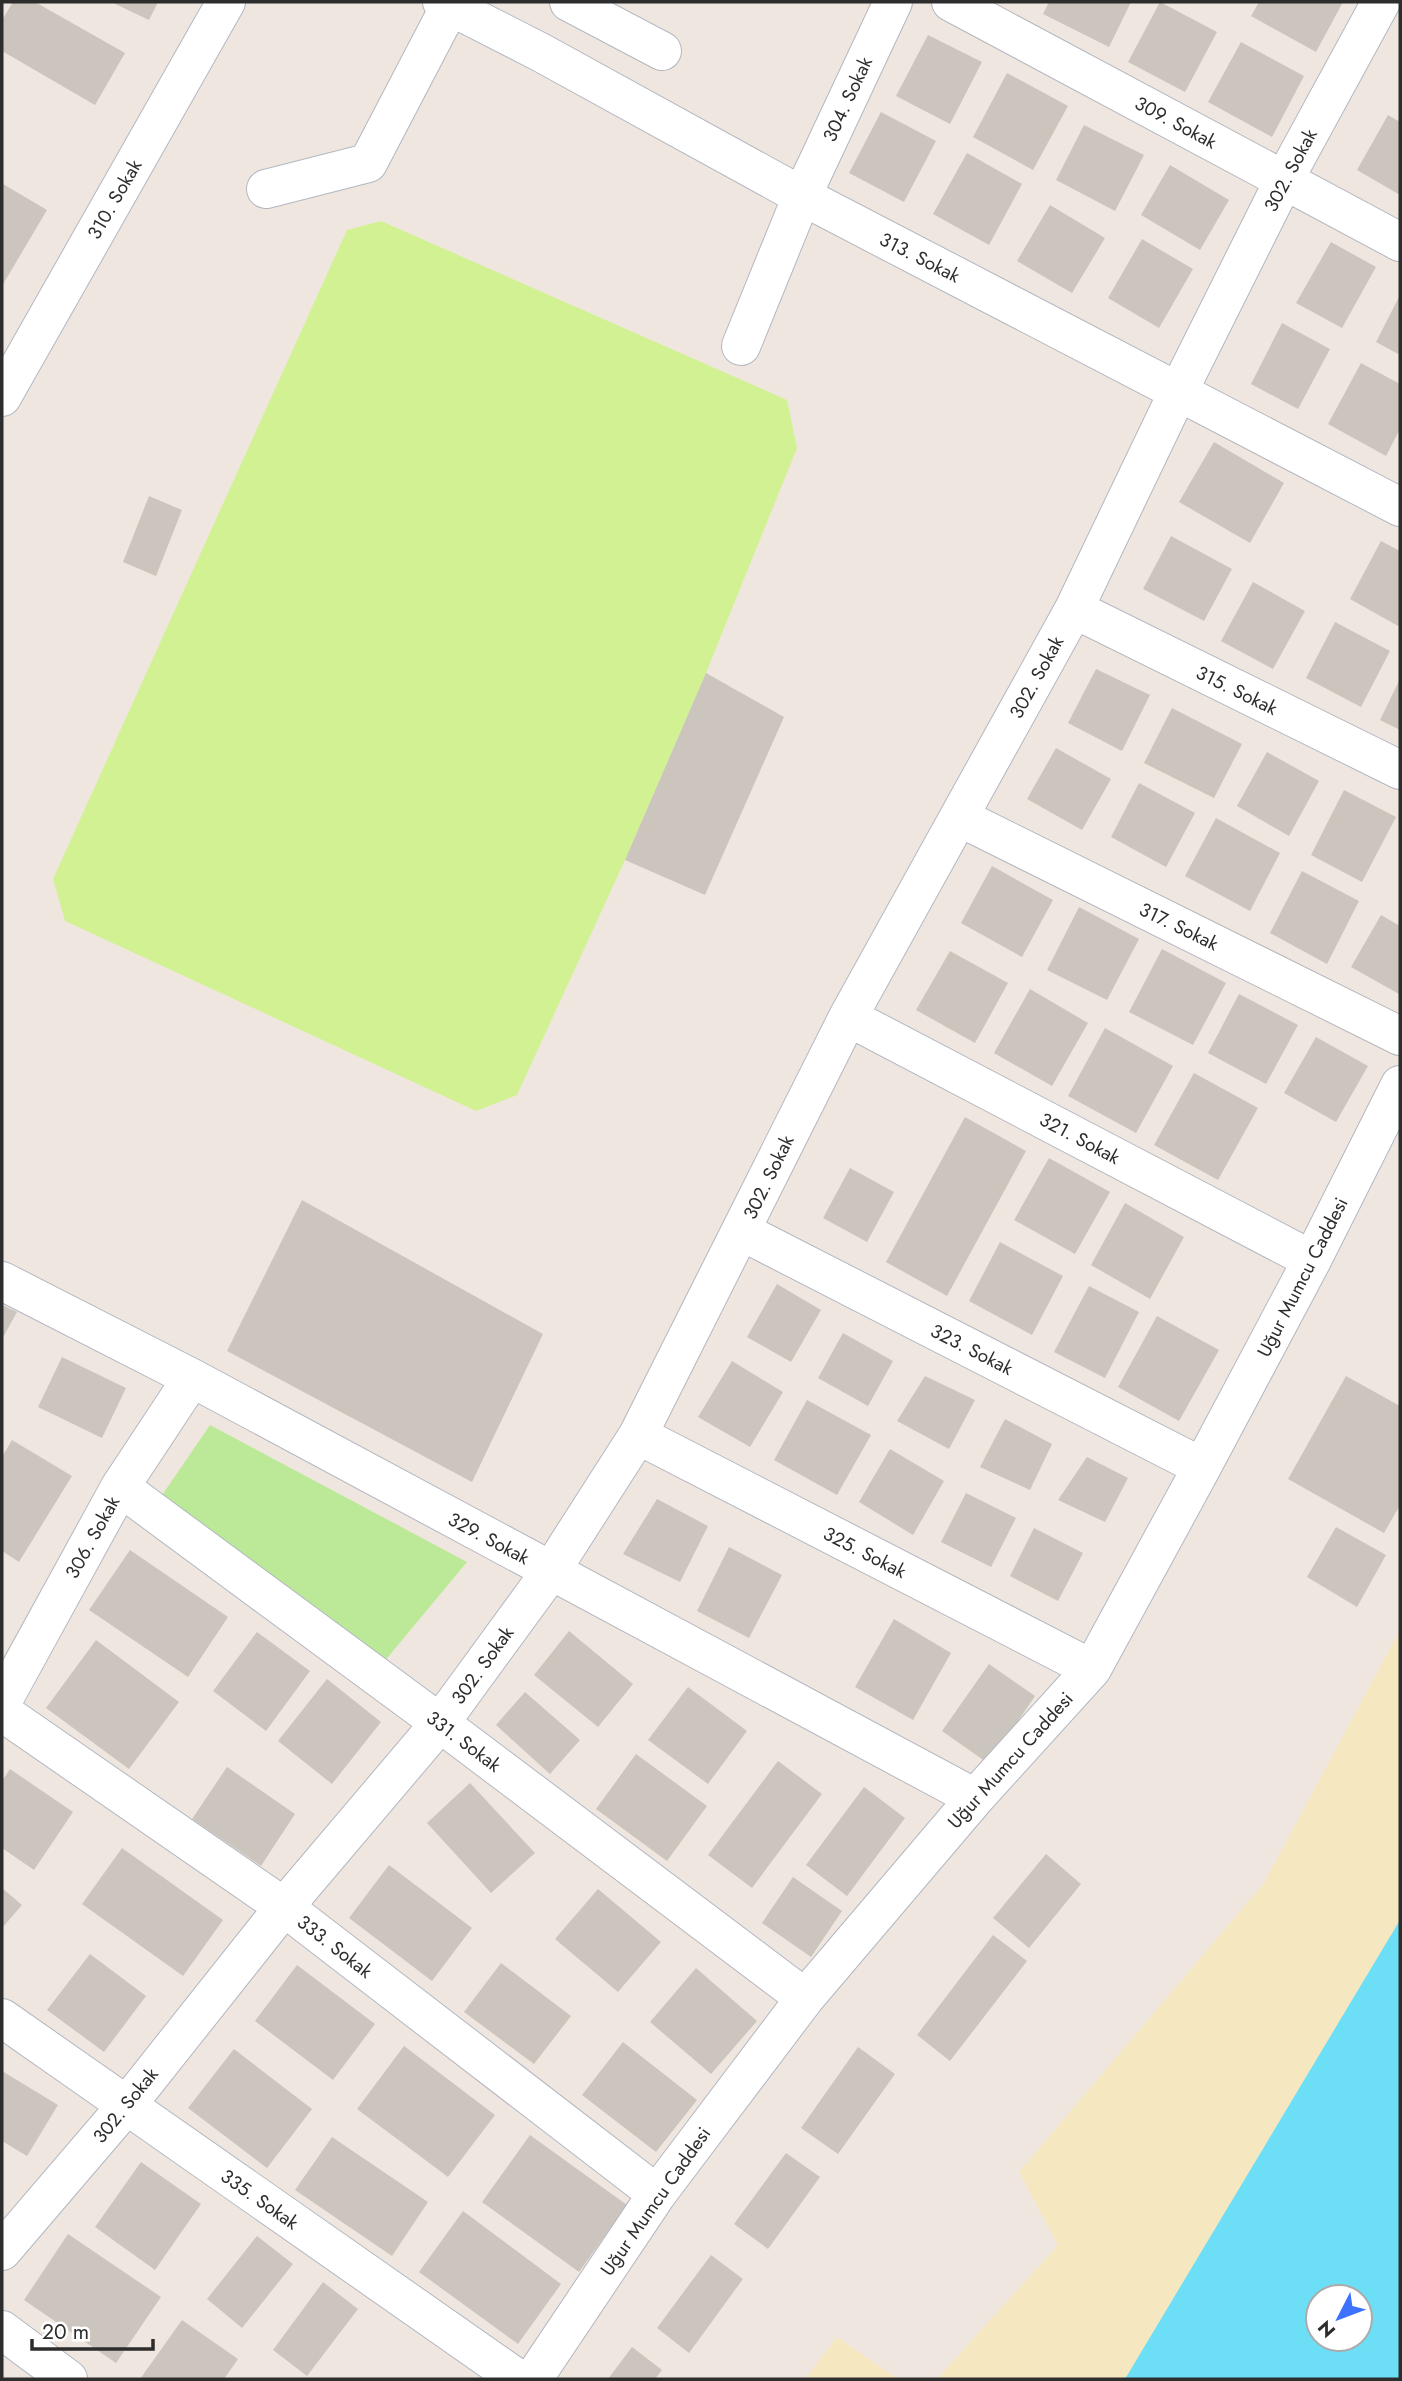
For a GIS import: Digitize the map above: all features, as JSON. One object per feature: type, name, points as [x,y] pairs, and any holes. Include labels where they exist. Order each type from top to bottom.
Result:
[{"type":"street","name":"310. Sokak","points":[[2,397],[13,350],[226,2]]},
{"type":"street","points":[[540,52],[563,2]]},
{"type":"street","points":[[569,2],[663,51]]},
{"type":"street","name":"304. Sokak","points":[[741,346],[802,196],[893,2]]},
{"type":"street","name":"309. Sokak","points":[[951,2],[1400,242]]},
{"type":"street","name":"302. Sokak","points":[[2,2251],[127,2106],[284,1906],[440,1723],[551,1571],[638,1435],[848,1017],[1074,609],[1284,180],[1381,2]]},
{"type":"street","points":[[266,189],[368,163],[446,4]]},
{"type":"street","name":"313. Sokak","points":[[446,4],[540,52],[802,196],[1400,508]]},
{"type":"street","name":"315. Sokak","points":[[1074,609],[1400,770]]},
{"type":"street","name":"317. Sokak","points":[[959,817],[1400,1036]]},
{"type":"street","name":"321. Sokak","points":[[848,1017],[1312,1259]]},
{"type":"street","name":"Uğur Mumcu Caddesi","points":[[533,2379],[657,2194],[805,1998],[975,1798],[1092,1669],[1312,1259],[1400,1085]]},
{"type":"street","name":"323. Sokak","points":[[741,1231],[1202,1467]]},
{"type":"street","name":"329. Sokak","points":[[2,1281],[192,1378],[975,1798]]},
{"type":"street","name":"306. Sokak","points":[[2,1702],[120,1487],[192,1378]]},
{"type":"street","name":"325. Sokak","points":[[638,1435],[1092,1669]]},
{"type":"street","name":"331. Sokak","points":[[120,1487],[440,1723],[805,1998]]},
{"type":"street","name":"333. Sokak","points":[[2,1712],[284,1906],[657,2194]]},
{"type":"street","name":"335. Sokak","points":[[2,2018],[518,2379]]},
{"type":"street","points":[[2,2330],[68,2379]]},
{"type":"green space","points":[[381,221],[787,400],[797,448],[706,673],[625,860],[517,1095],[476,1111],[65,921],[53,879],[347,230]]},
{"type":"green space","points":[[210,1425],[467,1562],[378,1669],[156,1504]]},
{"type":"sand","points":[[1400,1630],[1400,1920],[1125,2379],[937,2379],[1058,2245],[1019,2172],[1264,1883]]},
{"type":"sand","points":[[837,2337],[897,2379],[805,2379]]},
{"type":"water","points":[[1400,1920],[1400,2379],[1125,2379]]},
{"type":"building","points":[[13,2],[35,2],[125,53],[95,105],[2,51],[2,20]]},
{"type":"building","points":[[111,2],[158,2],[149,20]]},
{"type":"building","points":[[1049,2],[1131,2],[1109,47],[1043,14]]},
{"type":"building","points":[[1160,2],[1217,32],[1185,92],[1128,62]]},
{"type":"building","points":[[1259,2],[1343,2],[1316,52],[1251,16]]},
{"type":"building","points":[[928,35],[982,62],[950,124],[896,96]]},
{"type":"building","points":[[1241,42],[1304,76],[1272,137],[1208,102]]},
{"type":"building","points":[[1007,73],[1068,106],[1033,170],[973,137]]},
{"type":"building","points":[[881,112],[936,141],[904,202],[849,173]]},
{"type":"building","points":[[1388,115],[1400,122],[1400,195],[1357,170]]},
{"type":"building","points":[[1084,125],[1144,155],[1115,211],[1056,180]]},
{"type":"building","points":[[967,153],[1022,184],[989,245],[933,214]]},
{"type":"building","points":[[1170,165],[1229,200],[1200,250],[1141,215]]},
{"type":"building","points":[[3,184],[47,210],[2,286],[2,186]]},
{"type":"building","points":[[1050,205],[1105,238],[1072,293],[1017,261]]},
{"type":"building","points":[[1142,239],[1193,269],[1159,328],[1108,298]]},
{"type":"building","points":[[1331,242],[1376,267],[1342,328],[1296,303]]},
{"type":"building","points":[[1400,295],[1400,355],[1376,342]]},
{"type":"building","points":[[1282,323],[1330,349],[1298,409],[1251,384]]},
{"type":"building","points":[[1361,363],[1400,384],[1400,429],[1386,456],[1328,424]]},
{"type":"building","points":[[1214,442],[1284,483],[1250,543],[1179,502]]},
{"type":"building","points":[[149,496],[182,510],[156,576],[123,562]]},
{"type":"building","points":[[1171,536],[1232,569],[1204,621],[1143,589]]},
{"type":"building","points":[[1381,541],[1400,551],[1400,627],[1350,599]]},
{"type":"building","points":[[1253,582],[1305,611],[1273,669],[1221,641]]},
{"type":"building","points":[[1335,622],[1390,651],[1361,707],[1306,678]]},
{"type":"building","points":[[1096,669],[1150,695],[1122,751],[1068,723]]},
{"type":"building","points":[[706,673],[784,717],[705,895],[625,860]]},
{"type":"building","points":[[1400,679],[1400,730],[1380,720]]},
{"type":"building","points":[[1172,708],[1242,744],[1214,798],[1144,763]]},
{"type":"building","points":[[1056,748],[1111,779],[1082,830],[1027,799]]},
{"type":"building","points":[[1267,752],[1319,781],[1289,836],[1237,806]]},
{"type":"building","points":[[1139,783],[1195,813],[1166,867],[1111,837]]},
{"type":"building","points":[[1344,790],[1396,817],[1362,882],[1311,855]]},
{"type":"building","points":[[1216,818],[1280,853],[1250,911],[1185,876]]},
{"type":"building","points":[[992,866],[1053,900],[1022,957],[961,923]]},
{"type":"building","points":[[1302,871],[1359,901],[1327,964],[1270,933]]},
{"type":"building","points":[[1079,907],[1139,939],[1107,1000],[1047,970]]},
{"type":"building","points":[[1381,915],[1400,926],[1399,994],[1351,967]]},
{"type":"building","points":[[1162,949],[1226,983],[1193,1045],[1129,1012]]},
{"type":"building","points":[[950,951],[1008,983],[975,1043],[916,1010]]},
{"type":"building","points":[[1030,989],[1088,1023],[1052,1086],[994,1053]]},
{"type":"building","points":[[1239,994],[1298,1025],[1266,1084],[1208,1053]]},
{"type":"building","points":[[1105,1028],[1173,1066],[1136,1133],[1068,1096]]},
{"type":"building","points":[[1316,1037],[1368,1066],[1336,1122],[1284,1093]]},
{"type":"building","points":[[1194,1073],[1258,1108],[1218,1180],[1154,1145]]},
{"type":"building","points":[[965,1117],[1026,1151],[947,1296],[886,1262]]},
{"type":"building","points":[[1049,1158],[1110,1192],[1075,1254],[1014,1220]]},
{"type":"building","points":[[850,1168],[894,1192],[867,1242],[823,1218]]},
{"type":"building","points":[[302,1200],[543,1334],[472,1482],[227,1351]]},
{"type":"building","points":[[1125,1203],[1184,1237],[1150,1299],[1091,1265]]},
{"type":"building","points":[[1000,1242],[1063,1276],[1032,1335],[969,1301]]},
{"type":"building","points":[[777,1284],[821,1310],[791,1362],[747,1337]]},
{"type":"building","points":[[1089,1286],[1139,1312],[1105,1378],[1054,1352]]},
{"type":"building","points":[[2,1305],[17,1312],[2,1339]]},
{"type":"building","points":[[1157,1316],[1219,1350],[1179,1421],[1118,1387]]},
{"type":"building","points":[[843,1333],[893,1361],[868,1406],[818,1378]]},
{"type":"building","points":[[62,1357],[126,1388],[102,1438],[38,1407]]},
{"type":"building","points":[[732,1361],[783,1392],[750,1447],[698,1417]]},
{"type":"building","points":[[925,1376],[975,1400],[949,1449],[897,1421]]},
{"type":"building","points":[[1346,1376],[1400,1406],[1400,1505],[1384,1533],[1288,1479]]},
{"type":"building","points":[[807,1400],[871,1435],[837,1495],[774,1460]]},
{"type":"building","points":[[1005,1419],[1052,1444],[1030,1490],[980,1467]]},
{"type":"building","points":[[12,1440],[72,1476],[19,1562],[2,1551],[2,1457]]},
{"type":"building","points":[[890,1449],[944,1481],[913,1535],[859,1502]]},
{"type":"building","points":[[1087,1457],[1128,1478],[1105,1522],[1058,1500]]},
{"type":"building","points":[[966,1493],[1016,1518],[991,1567],[941,1542]]},
{"type":"building","points":[[657,1499],[708,1526],[680,1582],[623,1554]]},
{"type":"building","points":[[1336,1527],[1386,1555],[1357,1607],[1307,1577]]},
{"type":"building","points":[[1034,1528],[1083,1553],[1058,1601],[1010,1576]]},
{"type":"building","points":[[729,1547],[782,1575],[749,1638],[697,1611]]},
{"type":"building","points":[[130,1550],[228,1617],[188,1677],[89,1610]]},
{"type":"building","points":[[894,1619],[951,1653],[913,1720],[855,1687]]},
{"type":"building","points":[[569,1631],[633,1684],[598,1727],[534,1675]]},
{"type":"building","points":[[257,1632],[310,1671],[266,1731],[213,1691]]},
{"type":"building","points":[[96,1640],[179,1702],[129,1769],[46,1708]]},
{"type":"building","points":[[989,1664],[1035,1696],[989,1764],[942,1731]]},
{"type":"building","points":[[327,1679],[381,1722],[332,1784],[278,1741]]},
{"type":"building","points":[[688,1687],[747,1731],[708,1784],[648,1740]]},
{"type":"building","points":[[525,1692],[580,1740],[550,1774],[496,1725]]},
{"type":"building","points":[[636,1754],[707,1806],[667,1861],[596,1809]]},
{"type":"building","points":[[778,1761],[822,1794],[752,1888],[708,1855]]},
{"type":"building","points":[[227,1767],[295,1814],[261,1866],[192,1819]]},
{"type":"building","points":[[10,1769],[73,1812],[34,1870],[2,1848],[2,1781]]},
{"type":"building","points":[[470,1783],[535,1853],[491,1893],[427,1823]]},
{"type":"building","points":[[864,1787],[905,1818],[847,1896],[806,1865]]},
{"type":"building","points":[[122,1848],[223,1920],[183,1976],[82,1904]]},
{"type":"building","points":[[1046,1854],[1081,1884],[1029,1948],[993,1918]]},
{"type":"building","points":[[389,1865],[472,1928],[432,1981],[349,1918]]},
{"type":"building","points":[[793,1877],[842,1911],[811,1957],[762,1923]]},
{"type":"building","points":[[2,1888],[22,1905],[2,1928]]},
{"type":"building","points":[[598,1889],[661,1942],[618,1992],[555,1939]]},
{"type":"building","points":[[993,1935],[1027,1961],[950,2061],[917,2035]]},
{"type":"building","points":[[90,1954],[146,1996],[104,2052],[47,2010]]},
{"type":"building","points":[[501,1963],[571,2016],[534,2064],[464,2012]]},
{"type":"building","points":[[297,1965],[375,2024],[333,2080],[255,2021]]},
{"type":"building","points":[[696,1968],[757,2021],[711,2074],[650,2022]]},
{"type":"building","points":[[623,2042],[697,2100],[656,2152],[582,2095]]},
{"type":"building","points":[[404,2046],[495,2115],[448,2177],[357,2109]]},
{"type":"building","points":[[858,2047],[895,2074],[838,2154],[801,2128]]},
{"type":"building","points":[[234,2049],[312,2109],[267,2168],[188,2108]]},
{"type":"building","points":[[2,2071],[58,2105],[27,2156],[2,2141]]},
{"type":"building","points":[[530,2135],[627,2205],[579,2272],[482,2202]]},
{"type":"building","points":[[332,2137],[428,2202],[392,2256],[295,2190]]},
{"type":"building","points":[[786,2153],[820,2177],[768,2249],[734,2224]]},
{"type":"building","points":[[141,2162],[201,2204],[155,2270],[95,2227]]},
{"type":"building","points":[[463,2211],[561,2284],[518,2344],[419,2272]]},
{"type":"building","points":[[68,2234],[161,2297],[116,2363],[24,2300]]},
{"type":"building","points":[[257,2236],[293,2264],[242,2328],[207,2299]]},
{"type":"building","points":[[711,2255],[743,2279],[689,2353],[657,2328]]},
{"type":"building","points":[[323,2282],[358,2309],[307,2376],[273,2350]]},
{"type":"building","points":[[182,2320],[238,2359],[224,2379],[140,2379]]},
{"type":"building","points":[[632,2347],[662,2370],[655,2379],[608,2379]]}]
